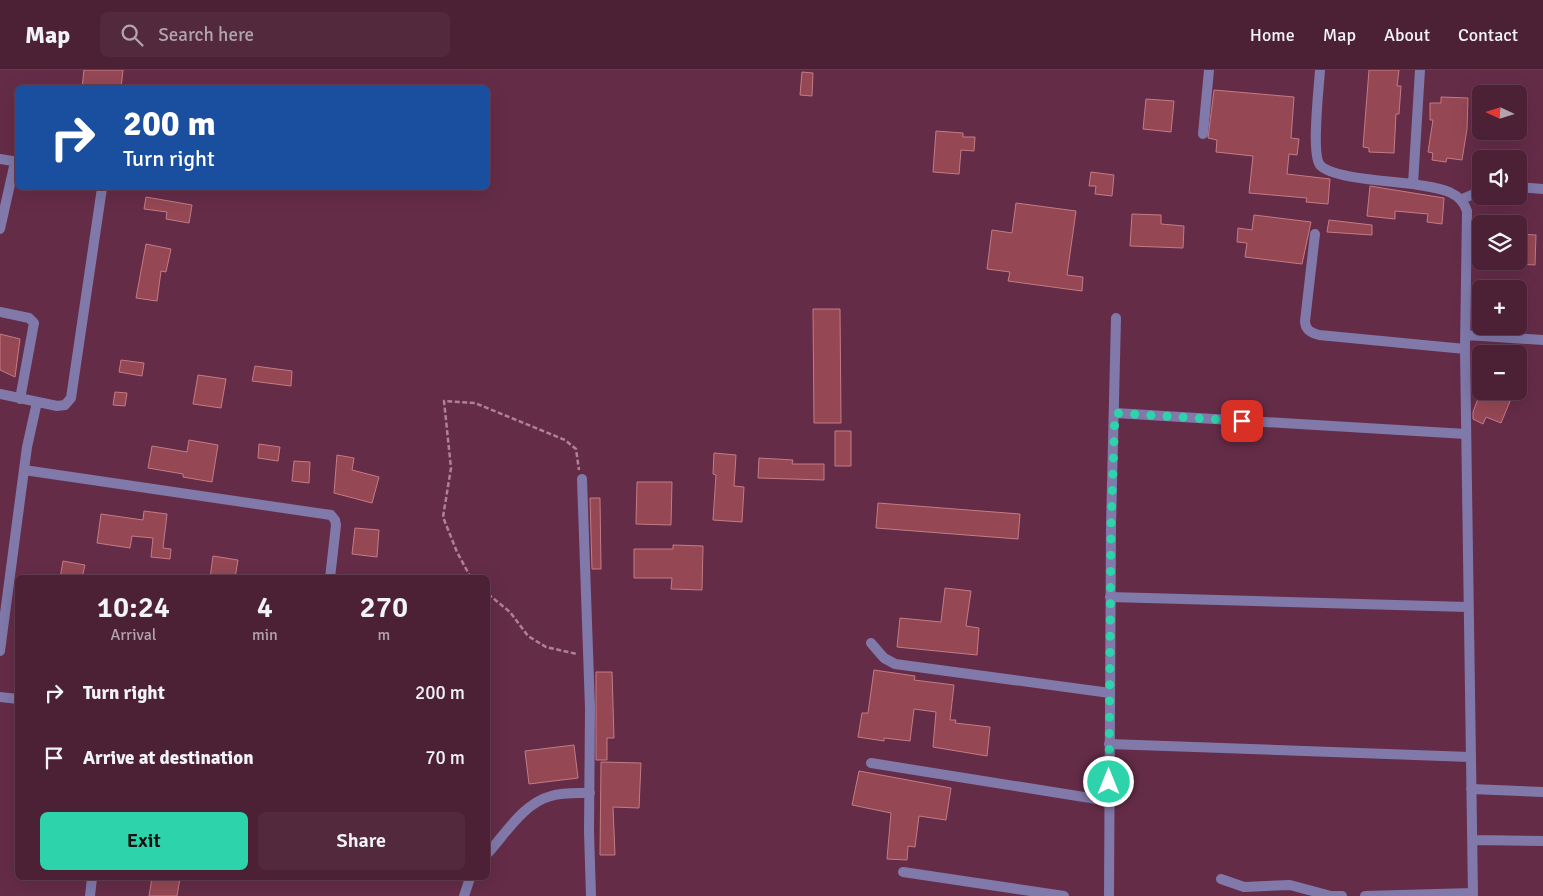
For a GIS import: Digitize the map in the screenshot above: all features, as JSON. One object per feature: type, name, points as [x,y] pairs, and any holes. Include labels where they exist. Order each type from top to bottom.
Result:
[{"type":"street","points":[[1203,134],[1209,70]]},
{"type":"street","points":[[1320,70],[1315,153],[1321,166],[1334,174],[1446,190],[1462,200],[1467,211],[1465,349],[1473,894],[1365,896]]},
{"type":"street","points":[[1414,184],[1420,70]]},
{"type":"street","points":[[0,159],[15,162]]},
{"type":"street","points":[[0,229],[15,166]]},
{"type":"street","points":[[1527,188],[1543,189]]},
{"type":"street","points":[[0,394],[62,406],[69,403],[102,190]]},
{"type":"street","points":[[1462,200],[1472,195]]},
{"type":"street","points":[[1315,234],[1305,321],[1309,332],[1319,335],[1465,349]]},
{"type":"street","points":[[0,312],[29,318],[34,323],[20,399]]},
{"type":"street","points":[[1109,896],[1110,597],[1116,318]]},
{"type":"street","points":[[1466,335],[1543,340]]},
{"type":"street","points":[[0,651],[13,583],[24,470],[37,402]]},
{"type":"street","points":[[1115,413],[1466,434]]},
{"type":"street","points":[[24,470],[331,516],[335,520],[336,526],[330,575]]},
{"type":"street","points":[[582,479],[588,655],[591,896]]},
{"type":"street","points":[[1110,597],[1468,608]]},
{"type":"street","points":[[871,643],[884,658],[895,664],[1110,693]]},
{"type":"street","points":[[0,697],[15,699]]},
{"type":"street","points":[[1109,744],[1470,757]]},
{"type":"street","points":[[872,763],[1109,801]]},
{"type":"street","points":[[1471,789],[1543,792]]},
{"type":"street","points":[[490,851],[524,812],[539,800],[561,794],[590,793]]},
{"type":"street","points":[[1472,840],[1543,840]]},
{"type":"street","points":[[902,872],[1064,896]]},
{"type":"street","points":[[1221,879],[1244,887],[1290,885],[1331,896],[1342,896]]},
{"type":"street","points":[[90,896],[92,880]]},
{"type":"street","points":[[464,896],[469,880]]},
{"type":"path","points":[[469,575],[457,552],[443,517],[451,468],[444,401],[475,403],[565,440],[576,449],[582,479]]},
{"type":"path","points":[[490,596],[510,612],[528,636],[546,647],[561,652],[588,655]]},
{"type":"building","points":[[84,70],[123,70],[121,85],[82,85]]},
{"type":"building","points":[[1369,70],[1399,70],[1397,86],[1401,86],[1399,114],[1396,114],[1394,153],[1369,152],[1369,148],[1363,147]]},
{"type":"building","points":[[802,72],[813,73],[812,96],[800,95]]},
{"type":"building","points":[[1214,90],[1294,97],[1291,138],[1299,139],[1297,155],[1289,154],[1287,174],[1330,179],[1328,204],[1306,202],[1307,198],[1249,193],[1253,156],[1216,152],[1217,140],[1208,138]]},
{"type":"building","points":[[1441,97],[1468,98],[1467,129],[1462,160],[1447,158],[1446,162],[1432,160],[1433,153],[1428,152],[1433,120],[1430,120],[1430,103],[1441,103]]},
{"type":"building","points":[[1146,99],[1174,101],[1171,132],[1143,129]]},
{"type":"building","points":[[936,131],[963,133],[963,137],[975,137],[974,151],[961,150],[959,174],[933,172]]},
{"type":"building","points":[[1091,172],[1114,175],[1112,196],[1095,194],[1096,186],[1089,186]]},
{"type":"building","points":[[1370,186],[1444,198],[1442,224],[1427,222],[1428,214],[1395,211],[1395,219],[1367,216]]},
{"type":"building","points":[[146,197],[192,205],[189,223],[166,219],[167,212],[144,209]]},
{"type":"building","points":[[1016,203],[1076,211],[1067,275],[1083,277],[1082,291],[1008,281],[1010,272],[987,269],[992,230],[1012,233]]},
{"type":"building","points":[[1132,214],[1161,215],[1161,224],[1184,226],[1183,248],[1130,246]]},
{"type":"building","points":[[1254,215],[1311,222],[1302,264],[1245,257],[1247,243],[1237,242],[1238,228],[1252,230]]},
{"type":"building","points":[[1329,220],[1372,225],[1372,235],[1327,232]]},
{"type":"building","points":[[1527,234],[1536,235],[1535,265],[1527,264]]},
{"type":"building","points":[[146,244],[171,249],[166,272],[161,271],[157,301],[136,298]]},
{"type":"building","points":[[813,309],[840,309],[841,423],[814,423]]},
{"type":"building","points":[[0,334],[20,339],[15,377],[0,370]]},
{"type":"building","points":[[121,360],[144,363],[142,376],[119,372]]},
{"type":"building","points":[[255,366],[292,371],[291,386],[252,381]]},
{"type":"building","points":[[198,375],[226,379],[221,408],[193,404]]},
{"type":"building","points":[[115,392],[127,393],[125,406],[113,405]]},
{"type":"building","points":[[1478,400],[1511,400],[1501,423],[1486,417],[1483,424],[1473,419],[1473,412]]},
{"type":"building","points":[[835,431],[851,431],[851,466],[835,466]]},
{"type":"building","points":[[189,440],[218,445],[212,482],[183,477],[183,474],[148,468],[152,446],[187,452]]},
{"type":"building","points":[[259,444],[280,447],[278,461],[258,458]]},
{"type":"building","points":[[714,453],[736,455],[734,486],[744,487],[742,522],[713,520],[716,475],[713,474]]},
{"type":"building","points":[[337,455],[354,458],[352,470],[379,477],[372,503],[334,493]]},
{"type":"building","points":[[759,458],[793,460],[792,464],[824,464],[824,480],[758,478]]},
{"type":"building","points":[[294,461],[310,462],[309,483],[292,481]]},
{"type":"building","points":[[637,482],[672,482],[671,525],[636,524]]},
{"type":"building","points":[[590,498],[600,498],[601,569],[592,569]]},
{"type":"building","points":[[878,503],[1020,514],[1018,539],[876,528]]},
{"type":"building","points":[[144,511],[167,514],[163,548],[171,549],[170,559],[151,557],[153,538],[132,536],[130,548],[97,543],[101,514],[143,520]]},
{"type":"building","points":[[355,528],[379,530],[377,557],[352,554]]},
{"type":"building","points":[[673,545],[703,546],[702,590],[671,589],[672,578],[634,578],[634,549],[673,549]]},
{"type":"building","points":[[213,556],[238,560],[236,575],[210,575]]},
{"type":"building","points":[[63,561],[85,565],[83,575],[61,575]]},
{"type":"building","points":[[945,588],[971,591],[966,626],[979,628],[977,655],[897,647],[900,618],[941,622]]},
{"type":"building","points":[[874,670],[915,676],[914,680],[954,685],[950,720],[956,720],[955,723],[990,727],[987,756],[933,747],[936,712],[914,709],[910,741],[884,738],[884,741],[858,737],[862,713],[868,713]]},
{"type":"building","points":[[596,672],[612,672],[614,738],[607,738],[607,760],[596,760]]},
{"type":"building","points":[[574,745],[578,778],[529,784],[525,751]]},
{"type":"building","points":[[601,762],[641,763],[639,808],[613,807],[615,855],[600,855]]},
{"type":"building","points":[[859,771],[951,788],[946,820],[919,816],[915,847],[908,846],[907,860],[887,859],[891,813],[852,805]]},
{"type":"building","points":[[152,880],[180,880],[177,896],[149,896]]},
{"type":"route","points":[[1109,782],[1111,525],[1115,413],[1242,421]]}]
